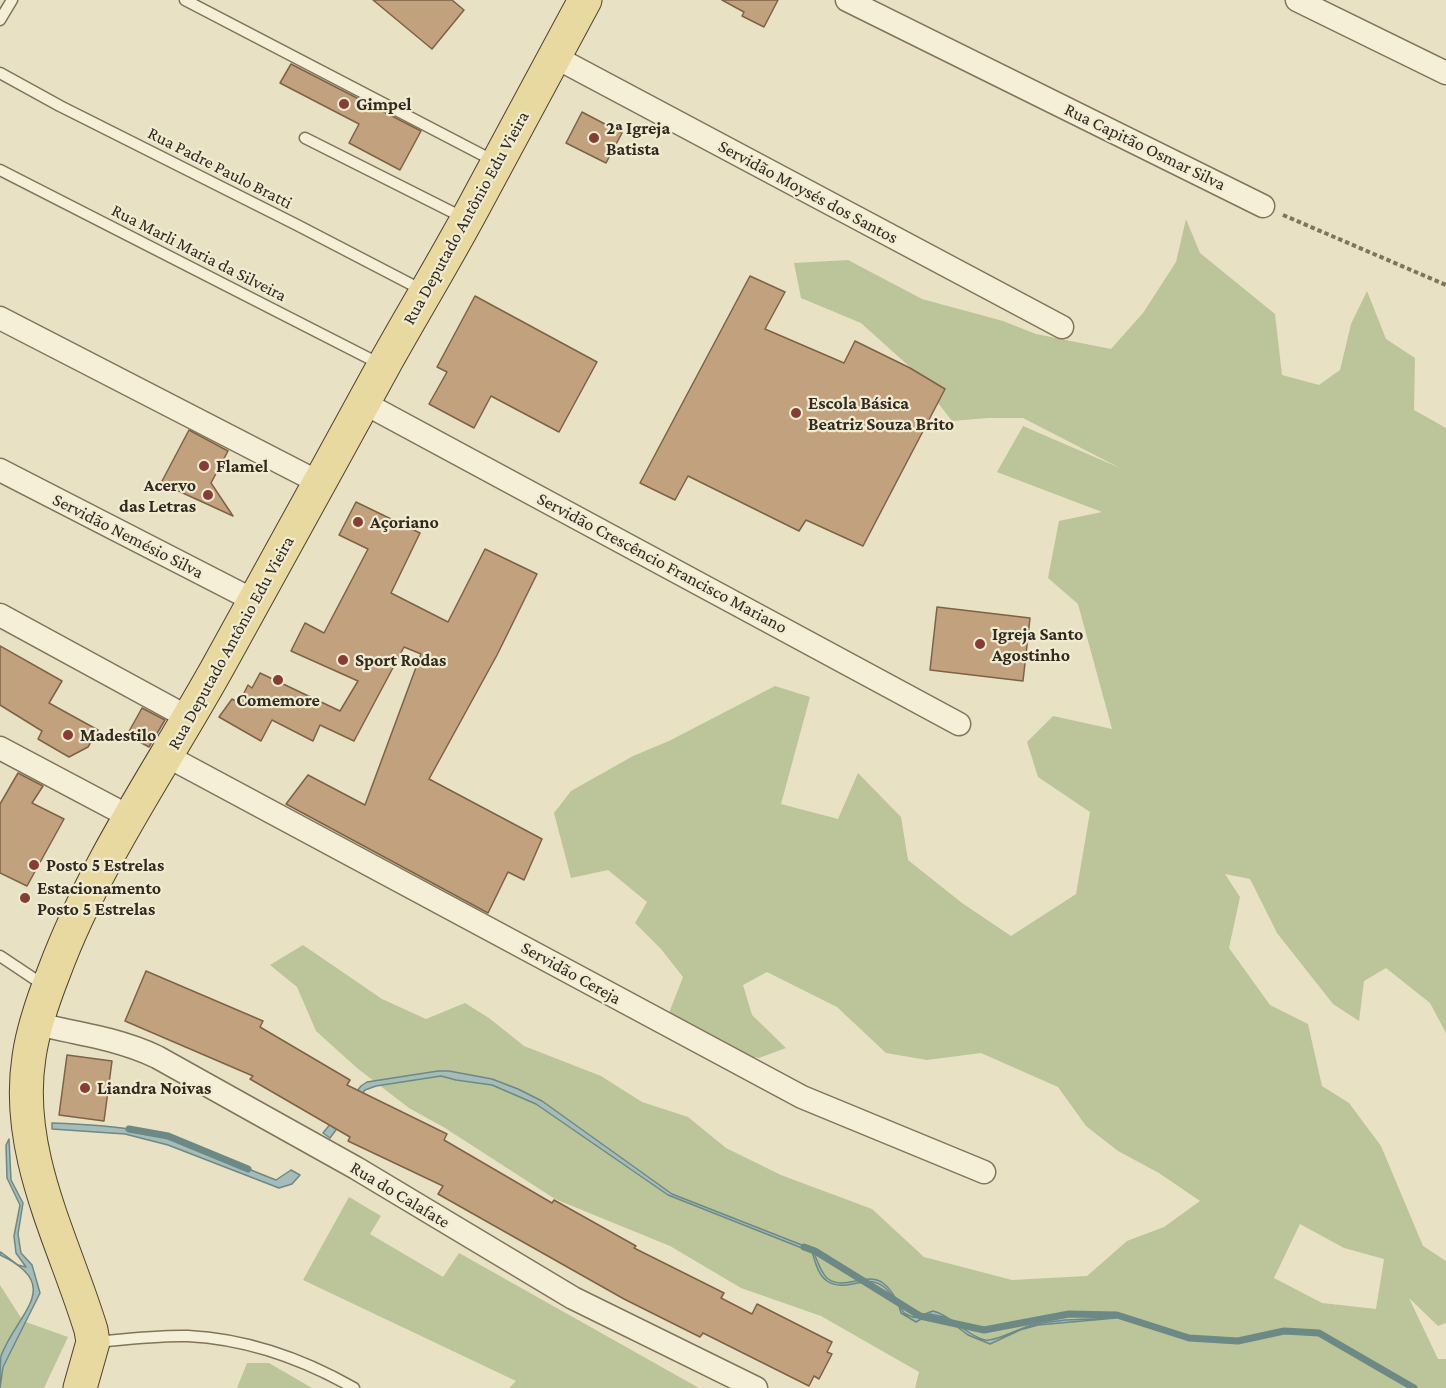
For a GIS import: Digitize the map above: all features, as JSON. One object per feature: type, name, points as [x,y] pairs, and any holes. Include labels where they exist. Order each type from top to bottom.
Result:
[{"type":"main road","name":"Rua Deputado Antônio Edu Vieira","points":[[93,1342],[86,1315],[37,1175],[30,1145],[26,1100],[28,1060],[48,987],[81,908],[130,817],[255,601],[498,163],[585,0]]},
{"type":"main road","points":[[80,1388],[93,1342]]},
{"type":"street","name":"Rua Capitão Osmar Silva","points":[[848,0],[1263,206]]},
{"type":"street","points":[[1297,0],[1446,73]]},
{"type":"street","name":"Servidão Moysés dos Santos","points":[[555,57],[1062,327]]},
{"type":"street","points":[[0,318],[320,483]]},
{"type":"street","name":"Servidão Crescêncio Francisco Mariano","points":[[364,403],[959,724]]},
{"type":"street","name":"Servidão Nemésio Silva","points":[[0,470],[255,601]]},
{"type":"street","points":[[0,615],[189,718]]},
{"type":"street","points":[[0,748],[130,817]]},
{"type":"street","name":"Servidão Cereja","points":[[167,756],[802,1097],[984,1172]]},
{"type":"street","name":"Rua do Calafate","points":[[36,1024],[138,1048],[157,1057],[356,1168],[573,1298],[756,1388]]},
{"type":"lane","points":[[0,20],[12,0]]},
{"type":"lane","points":[[185,0],[498,163]]},
{"type":"lane","name":"Rua Padre Paulo Bratti","points":[[0,73],[60,106],[425,292]]},
{"type":"lane","points":[[305,138],[467,219]]},
{"type":"lane","name":"Rua Marli Maria da Silveira","points":[[0,170],[384,366]]},
{"type":"lane","points":[[0,956],[48,987]]},
{"type":"lane","points":[[93,1342],[190,1336],[237,1343],[293,1358],[321,1369],[354,1388]]},
{"type":"path","points":[[1263,206],[1446,285]]},
{"type":"green space","points":[[1186,219],[1200,253],[1275,314],[1282,375],[1319,385],[1340,370],[1351,324],[1367,291],[1386,339],[1415,358],[1414,410],[1446,428],[1446,1033],[1430,1003],[1386,968],[1364,981],[1359,1021],[1333,1004],[1277,933],[1250,879],[1225,874],[1240,897],[1229,948],[1270,1005],[1308,1024],[1322,1086],[1349,1103],[1381,1146],[1423,1246],[1446,1261],[1446,1323],[1438,1326],[1409,1298],[1438,1359],[1446,1359],[1446,1388],[915,1388],[919,1372],[821,1316],[741,1288],[670,1246],[555,1199],[445,1128],[409,1108],[357,1068],[316,1031],[297,987],[270,965],[303,945],[382,999],[426,1019],[465,1003],[489,1018],[524,1046],[601,1076],[642,1102],[688,1117],[726,1148],[781,1175],[872,1209],[924,1257],[1012,1280],[1087,1276],[1127,1241],[1164,1227],[1200,1201],[1159,1173],[1118,1151],[1086,1126],[1058,1087],[981,1053],[927,1060],[886,1053],[837,1007],[767,972],[743,985],[752,1015],[786,1048],[759,1058],[727,1052],[669,1013],[683,977],[661,949],[635,923],[647,902],[608,870],[571,878],[554,813],[571,791],[633,756],[669,741],[775,686],[810,697],[781,804],[838,819],[858,773],[901,817],[908,860],[962,903],[1011,936],[1076,894],[1090,812],[1038,777],[1027,742],[1053,716],[1112,729],[1078,604],[1048,578],[1059,521],[1102,512],[997,472],[1023,426],[1120,468],[1023,418],[952,421],[912,369],[861,323],[801,298],[794,263],[848,260],[922,299],[1003,321],[1036,334],[1111,349],[1143,313],[1176,262]],"holes":[[[1300,1224],[1344,1248],[1384,1259],[1376,1309],[1322,1303],[1274,1278]]]},
{"type":"green space","points":[[349,1197],[381,1216],[370,1234],[443,1277],[459,1253],[699,1388],[509,1388],[516,1381],[303,1280]]},
{"type":"green space","points":[[0,1285],[23,1321],[68,1337],[44,1388],[0,1388]]},
{"type":"green space","points":[[247,1363],[269,1363],[312,1388],[237,1388]]},
{"type":"water","points":[[438,1071],[492,1079],[542,1101],[672,1194],[812,1249],[824,1275],[834,1282],[848,1283],[869,1279],[883,1283],[893,1294],[904,1313],[909,1316],[919,1317],[933,1311],[940,1313],[978,1338],[985,1340],[1039,1323],[1116,1318],[1038,1325],[1020,1330],[990,1344],[968,1335],[944,1317],[930,1314],[916,1322],[901,1313],[895,1299],[881,1285],[866,1282],[835,1285],[827,1281],[819,1272],[812,1252],[668,1195],[536,1104],[492,1085],[441,1076],[376,1086],[365,1090],[330,1138],[323,1133],[361,1086],[367,1082]]},
{"type":"water","points":[[52,1123],[135,1130],[189,1145],[276,1180],[291,1170],[300,1175],[292,1184],[279,1188],[168,1145],[125,1134],[52,1129]]},
{"type":"water","points":[[9,1139],[11,1180],[23,1203],[18,1234],[21,1253],[32,1265],[40,1293],[3,1367],[0,1388],[1,1356],[25,1314],[33,1290],[30,1278],[20,1267],[0,1255],[0,1252],[18,1265],[26,1267],[16,1253],[14,1236],[20,1205],[7,1178],[6,1145]]},
{"type":"building","points":[[373,0],[452,0],[464,10],[432,49]]},
{"type":"building","points":[[722,0],[778,0],[764,27],[742,16],[744,12]]},
{"type":"building","name":"Gimpel","points":[[291,64],[421,131],[400,170],[349,143],[359,124],[280,83]]},
{"type":"building","name":"2ª Igreja Batista","points":[[582,112],[622,133],[606,163],[566,143]]},
{"type":"building","points":[[750,276],[785,292],[765,329],[844,363],[855,341],[910,368],[945,389],[863,546],[806,520],[799,531],[688,476],[675,500],[640,483]]},
{"type":"building","points":[[475,296],[597,362],[559,432],[491,396],[474,428],[429,404],[447,372],[437,367]]},
{"type":"building","points":[[189,430],[228,451],[211,483],[233,516],[161,483]]},
{"type":"building","points":[[356,502],[420,533],[391,593],[448,622],[485,549],[537,574],[497,655],[429,779],[542,839],[524,880],[508,872],[488,913],[286,804],[308,775],[365,805],[421,654],[404,647],[354,741],[320,725],[313,741],[272,720],[261,741],[219,717],[232,699],[239,703],[248,685],[252,688],[260,673],[340,711],[358,681],[291,651],[305,623],[324,633],[368,549],[339,535]]},
{"type":"building","name":"Igreja Santo Agostinho","points":[[937,607],[1030,618],[1023,681],[930,670]]},
{"type":"building","points":[[0,646],[62,681],[49,703],[98,730],[88,747],[69,757],[38,739],[42,731],[0,705]]},
{"type":"building","points":[[142,708],[165,720],[149,747],[127,735]]},
{"type":"building","points":[[18,773],[43,786],[32,803],[64,819],[27,886],[0,873],[0,804]]},
{"type":"building","points":[[146,971],[263,1021],[260,1027],[350,1080],[347,1085],[447,1134],[444,1140],[552,1203],[554,1200],[636,1246],[634,1248],[724,1293],[721,1298],[752,1314],[757,1304],[832,1342],[827,1352],[832,1354],[819,1379],[814,1376],[809,1386],[703,1333],[700,1337],[624,1299],[438,1194],[443,1186],[348,1141],[350,1137],[250,1079],[253,1076],[125,1021]]},
{"type":"building","name":"Liandra Noivas","points":[[67,1055],[112,1061],[104,1121],[59,1115]]},
{"type":"waterway","points":[[129,1129],[168,1136],[248,1169]]},
{"type":"waterway","points":[[804,1247],[815,1251],[920,1316],[984,1330],[1069,1314],[1117,1315],[1189,1338],[1238,1341],[1284,1331],[1319,1333],[1414,1388]]},
{"type":"place","name":"Gimpel","points":[[344,104]]},
{"type":"place","name":"2ª Igreja Batista","points":[[594,138]]},
{"type":"place","name":"Escola Básica Beatriz Souza Brito","points":[[796,413]]},
{"type":"place","name":"Flamel","points":[[204,466]]},
{"type":"place","name":"Acervo das Letras","points":[[208,495]]},
{"type":"place","name":"Açoriano","points":[[358,522]]},
{"type":"place","name":"Igreja Santo Agostinho","points":[[980,644]]},
{"type":"place","name":"Sport Rodas","points":[[343,660]]},
{"type":"place","name":"Comemore","points":[[278,680]]},
{"type":"place","name":"Madestilo","points":[[68,735]]},
{"type":"place","name":"Posto 5 Estrelas","points":[[34,865]]},
{"type":"place","name":"Estacionamento Posto 5 Estrelas","points":[[25,898]]},
{"type":"place","name":"Liandra Noivas","points":[[85,1088]]}]
